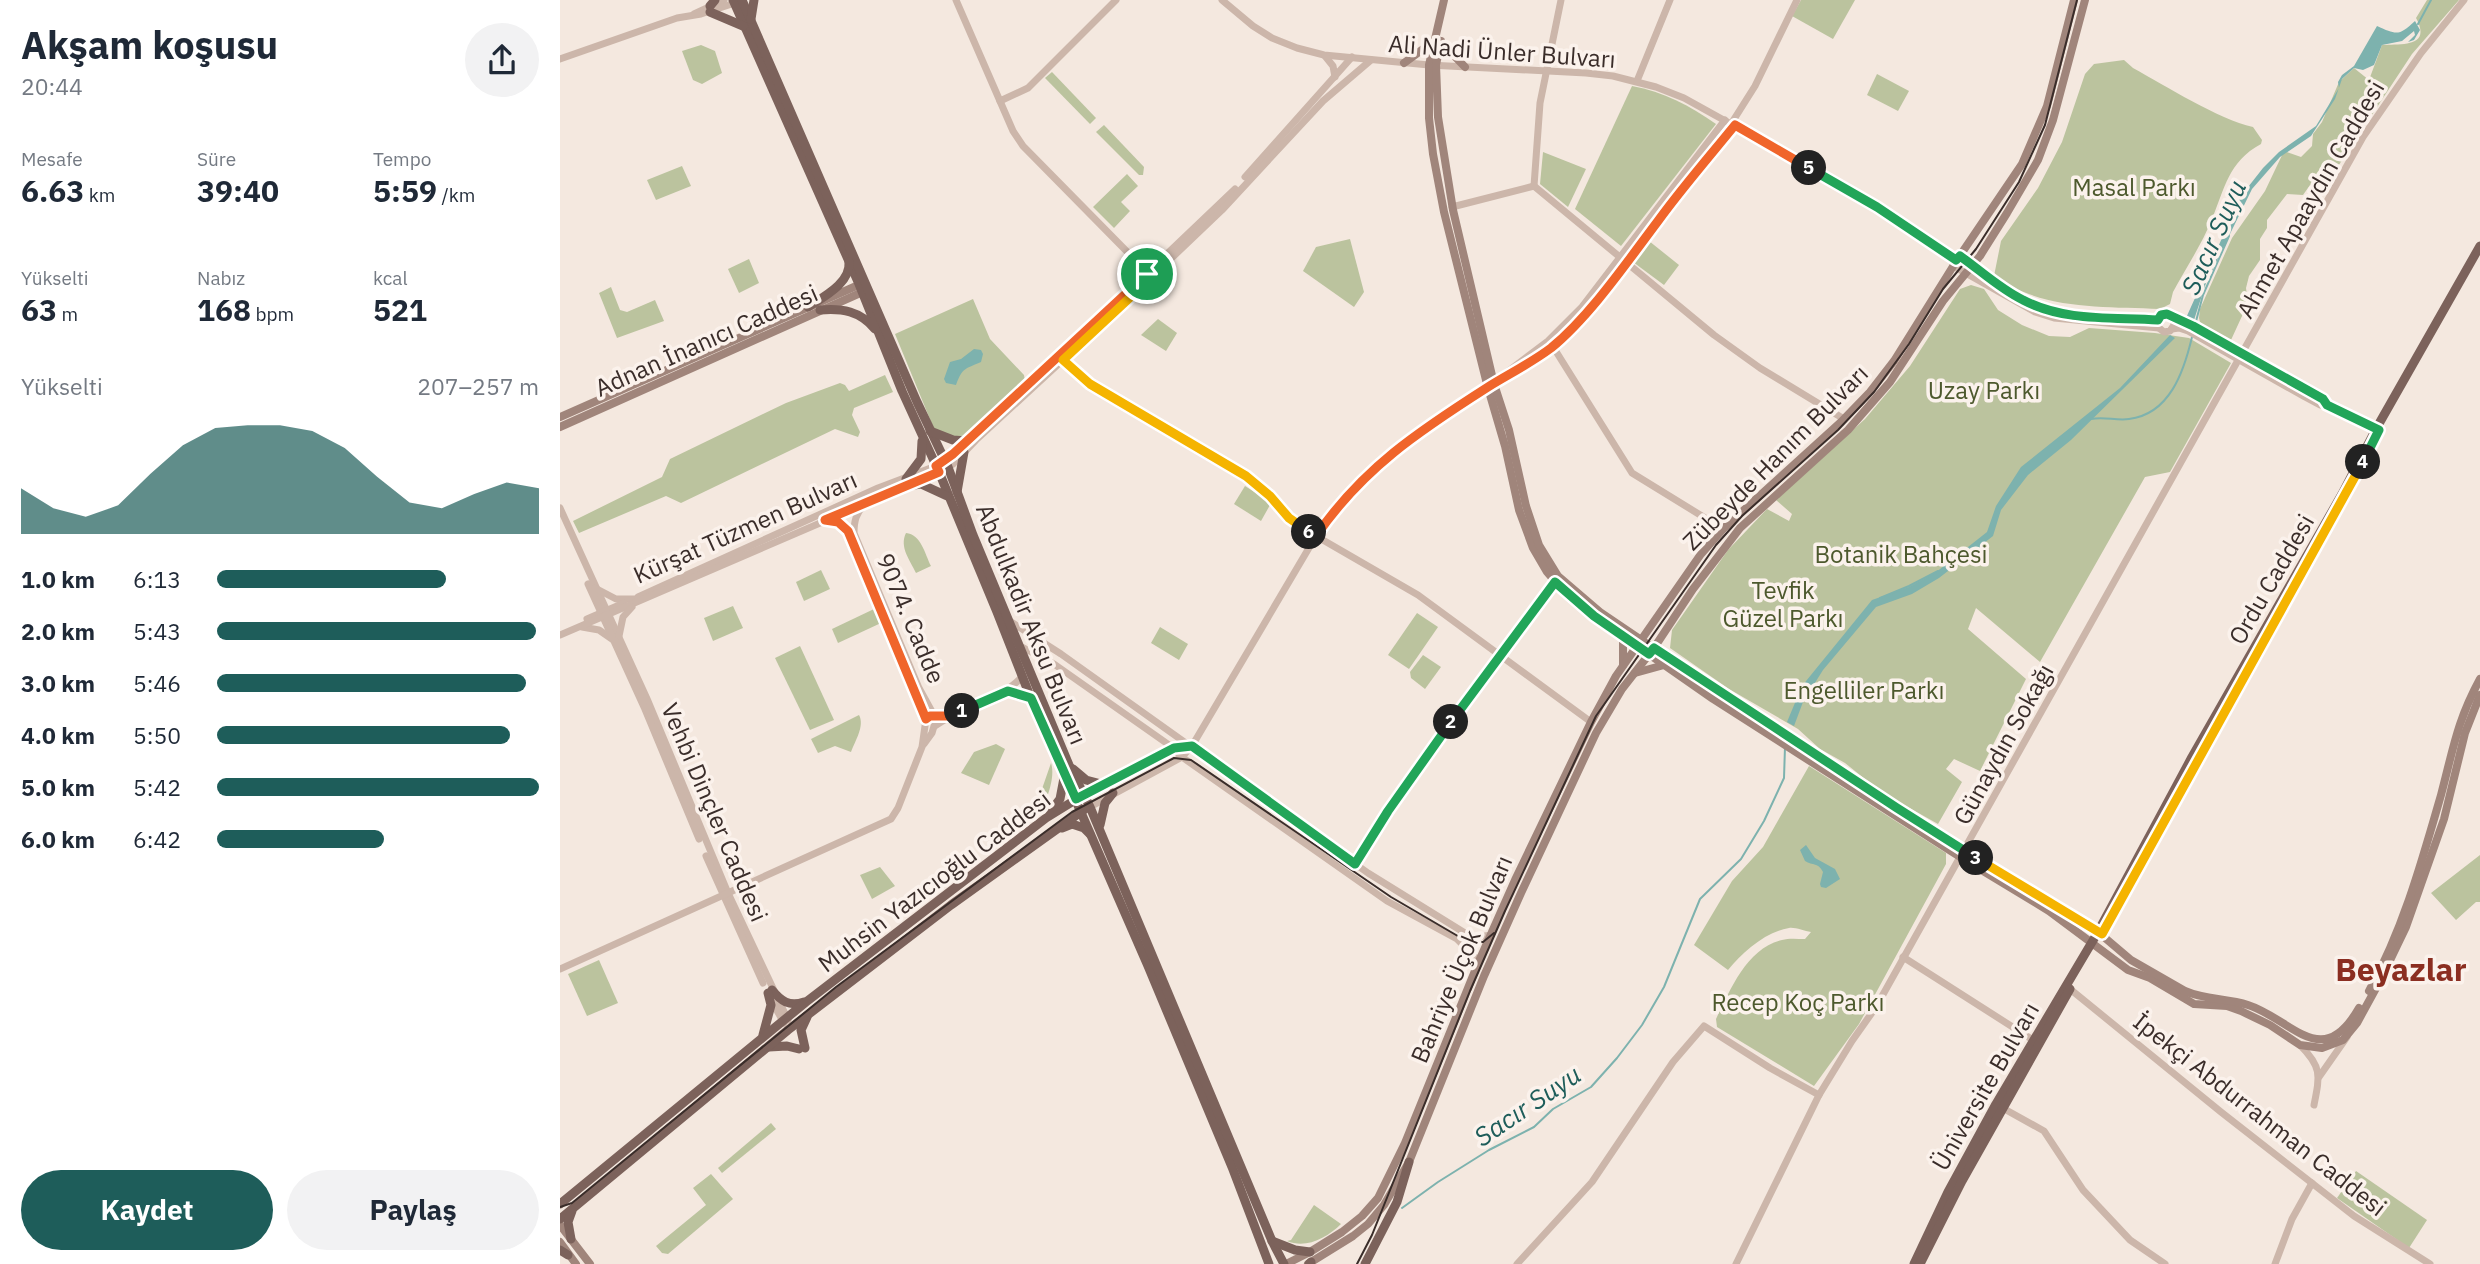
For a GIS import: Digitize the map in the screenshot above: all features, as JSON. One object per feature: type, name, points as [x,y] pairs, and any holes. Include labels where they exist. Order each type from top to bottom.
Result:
[{"type":"main road","points":[[711,6],[747,23],[754,0]]},
{"type":"main road","points":[[1447,0],[1433,65],[1429,118],[1439,191],[1491,386],[1509,430],[1526,506],[1539,545],[1548,561],[1558,576],[1574,591],[1625,633],[1639,631],[1653,624]]},
{"type":"main road","name":"Zübeyde Hanım Bulvarı","points":[[1639,642],[1701,555],[1723,529],[1844,419],[1894,361],[1956,261],[2022,164],[2047,106],[2074,0]]},
{"type":"main road","name":"Zübeyde Hanım Bulvarı","points":[[1652,651],[1693,589],[1740,528],[1840,437],[1884,390],[1953,287],[1980,256],[2038,160],[2053,120],[2085,0]]},
{"type":"main road","name":"Abdulkadir Aksu Bulvarı","points":[[735,1],[864,287],[925,433]]},
{"type":"main road","name":"Abdulkadir Aksu Bulvarı","points":[[747,23],[848,260],[864,287],[879,333],[942,466],[1022,677],[1097,835],[1269,1264]]},
{"type":"main road","points":[[1404,63],[1438,40]]},
{"type":"main road","points":[[1438,40],[1465,67]]},
{"type":"main road","points":[[1433,65],[1452,207],[1519,510],[1540,561],[1555,582],[1594,616],[1652,651],[1713,699],[1962,854],[2100,933],[2131,960],[2194,995],[2247,1004],[2262,1010],[2296,1033],[2312,1040],[2330,1038],[2340,1033],[2355,1015],[2372,986],[2398,926],[2433,823],[2456,729],[2480,679]]},
{"type":"main road","name":"Ordu Caddesi","points":[[2100,933],[2192,757],[2480,246]]},
{"type":"main road","name":"Ordu Caddesi","points":[[2378,429],[2480,254]]},
{"type":"main road","points":[[808,307],[839,285],[849,268],[848,260]]},
{"type":"main road","name":"Adnan İnanıcı Caddesi","points":[[560,417],[808,307],[864,287]]},
{"type":"main road","name":"Adnan İnanıcı Caddesi","points":[[560,427],[710,362],[864,287]]},
{"type":"main road","points":[[820,310],[846,310],[871,323],[879,333]]},
{"type":"main road","points":[[964,453],[953,495],[921,484],[906,483],[921,459],[925,433],[967,441]]},
{"type":"main road","name":"Abdulkadir Aksu Bulvarı","points":[[953,495],[1020,646],[1065,765]]},
{"type":"main road","points":[[1623,666],[1625,633]]},
{"type":"main road","points":[[1659,639],[1664,660],[1779,729],[2094,942],[2119,965],[2150,978],[2194,1004],[2227,1006],[2270,1025],[2300,1045],[2322,1048],[2343,1040],[2349,1034],[2381,979],[2406,927],[2444,819],[2465,733],[2480,695]]},
{"type":"main road","name":"Bahriye Üçok Bulvarı","points":[[1310,1261],[1362,1216],[1385,1187],[1490,934],[1591,722],[1639,642]]},
{"type":"main road","name":"Bahriye Üçok Bulvarı","points":[[1285,1264],[1310,1261],[1353,1236],[1384,1205],[1409,1162],[1484,976],[1561,804],[1596,733],[1652,651]]},
{"type":"main road","points":[[1635,673],[1664,660]]},
{"type":"main road","points":[[1065,765],[1086,780],[1105,785]]},
{"type":"main road","points":[[1045,818],[1060,799],[1065,782],[1065,765]]},
{"type":"main road","points":[[1051,833],[1072,824],[1097,835],[1102,810],[1113,793]]},
{"type":"main road","name":"Muhsin Yazıcıoğlu Caddesi","points":[[560,1219],[767,1047],[806,1002],[1045,818],[1080,797]]},
{"type":"main road","name":"Muhsin Yazıcıoğlu Caddesi","points":[[560,1204],[762,1038],[808,1014],[1086,809]]},
{"type":"main road","name":"Abdulkadir Aksu Bulvarı","points":[[1097,835],[1221,1114],[1272,1241],[1285,1264]]},
{"type":"main road","name":"Üniversite Bulvarı","points":[[1920,1264],[2033,1040],[2100,933]]},
{"type":"main road","name":"Üniversite Bulvarı","points":[[1914,1264],[1948,1192],[2070,989],[2094,942]]},
{"type":"main road","points":[[770,991],[788,1004],[806,1002]]},
{"type":"main road","points":[[762,1038],[770,1015],[770,991]]},
{"type":"main road","points":[[767,1047],[777,1045],[802,1049],[801,1030],[808,1014]]},
{"type":"main road","points":[[1365,1264],[1397,1202],[1409,1162]]},
{"type":"main road","points":[[560,1195],[575,1191]]},
{"type":"main road","points":[[571,1239],[568,1222],[575,1205]]},
{"type":"main road","points":[[560,1225],[590,1264]]},
{"type":"main road","points":[[1272,1241],[1295,1250],[1310,1261]]},
{"type":"main road","points":[[560,1242],[564,1253],[576,1264]]},
{"type":"street","points":[[956,0],[1013,131],[1023,146],[1150,275]]},
{"type":"street","points":[[1000,100],[1028,88],[1116,0]]},
{"type":"street","name":"Ali Nadi Ünler Bulvarı","points":[[1222,0],[1272,38],[1324,55],[1433,65],[1591,73],[1637,81],[1684,98],[1730,123],[1877,207],[1956,261]]},
{"type":"street","points":[[1534,186],[1541,103],[1561,0]]},
{"type":"street","points":[[1637,81],[1670,0]]},
{"type":"street","points":[[1192,746],[1331,514],[1379,464],[1421,430],[1526,366],[1579,320],[1730,123],[1755,86],[1797,0]]},
{"type":"street","name":"Ahmet Apaaydın Caddesi","points":[[2241,356],[2363,138],[2421,53],[2464,0]]},
{"type":"street","points":[[560,60],[711,6],[735,1]]},
{"type":"street","points":[[1324,55],[1333,66],[1335,77]]},
{"type":"street","points":[[942,466],[964,453],[1150,275],[1233,191],[1352,57]]},
{"type":"street","points":[[942,466],[976,432],[1222,210],[1323,101],[1371,60]]},
{"type":"street","points":[[1452,207],[1534,186]]},
{"type":"street","points":[[1534,186],[1714,335],[1760,368],[1844,419]]},
{"type":"street","points":[[1980,256],[1982,273]]},
{"type":"street","points":[[1956,261],[1972,266],[2021,299],[2056,313],[2158,324],[2164,332],[2179,328],[2188,331],[2378,429]]},
{"type":"street","points":[[1956,261],[1965,274],[1975,280],[2035,312],[2054,318],[2158,324]]},
{"type":"street","points":[[1953,287],[1975,280]]},
{"type":"street","points":[[2158,324],[2161,315],[2167,314],[2193,326],[2241,356]]},
{"type":"street","points":[[2172,329],[2174,318]]},
{"type":"street","points":[[1550,344],[1632,473],[1723,529]]},
{"type":"street","name":"Günaydın Sokağı","points":[[1736,1264],[1819,1095],[1876,1007],[2241,356]]},
{"type":"street","points":[[1063,360],[1090,384],[1246,476],[1270,496],[1289,518],[1418,595],[1591,722]]},
{"type":"street","name":"Kürşat Tüzmen Bulvarı","points":[[560,632],[867,502],[942,466]]},
{"type":"street","name":"Kürşat Tüzmen Bulvarı","points":[[635,601],[787,528],[878,488],[906,483]]},
{"type":"street","name":"9074. Cadde","points":[[825,520],[838,522],[848,531],[929,723],[935,716],[919,688],[853,533],[853,522],[867,502]]},
{"type":"street","points":[[560,508],[605,614]]},
{"type":"street","points":[[560,518],[594,599],[605,614]]},
{"type":"street","points":[[1355,864],[1388,811],[1555,582]]},
{"type":"street","points":[[595,588],[616,599],[635,601]]},
{"type":"street","points":[[578,625],[588,616],[594,599]]},
{"type":"street","points":[[618,642],[623,617],[635,601]]},
{"type":"street","name":"Vehbi Dinçler Caddesi","points":[[605,614],[725,894],[787,1024]]},
{"type":"street","points":[[1008,620],[1061,653],[1403,896],[1473,938],[1490,934]]},
{"type":"street","points":[[578,625],[598,630],[618,642]]},
{"type":"street","points":[[1020,646],[1054,664],[1387,901],[1457,939],[1479,961]]},
{"type":"street","points":[[560,969],[891,819],[898,808],[929,723],[1008,691],[1022,677]]},
{"type":"street","points":[[1008,691],[1031,698]]},
{"type":"street","points":[[935,716],[949,716]]},
{"type":"street","name":"Muhsin Yazıcıoğlu Caddesi","points":[[1080,797],[1174,748],[1192,746]]},
{"type":"street","name":"Muhsin Yazıcıoğlu Caddesi","points":[[1086,809],[1182,757],[1192,746]]},
{"type":"street","points":[[1903,957],[2033,1040]]},
{"type":"street","name":"İpekçi Abdurrahman Caddesi","points":[[2070,989],[2354,1216],[2430,1264]]},
{"type":"street","points":[[1517,1264],[1592,1182],[1673,1062],[1703,1026],[1819,1095]]},
{"type":"street","points":[[2319,1077],[2349,1034]]},
{"type":"street","points":[[2300,1045],[2316,1062],[2319,1077],[2314,1105]]},
{"type":"street","points":[[1999,1106],[2044,1131],[2083,1190],[2130,1240],[2165,1264]]},
{"type":"street","points":[[2275,1264],[2295,1212],[2312,1183]]},
{"type":"green space","points":[[1801,0],[1855,0],[1833,39],[1792,16]]},
{"type":"green space","points":[[2427,0],[2459,0],[2412,54],[2331,177],[2320,188],[2310,185],[2303,195],[2287,194],[2267,220],[2267,228],[2260,239],[2260,260],[2249,276],[2246,288],[2248,303],[2231,340],[2201,326],[2200,309],[2232,238],[2265,191],[2284,151],[2301,157],[2312,146],[2313,134],[2322,122],[2339,82],[2354,68],[2369,80],[2382,45],[2406,44],[2418,39],[2420,27],[2416,18]]},
{"type":"green space","points":[[701,45],[715,51],[722,73],[702,84],[693,80],[682,51]]},
{"type":"green space","name":"Masal Parkı","points":[[2124,60],[2133,68],[2192,101],[2224,117],[2253,127],[2262,140],[2261,144],[2234,167],[2199,247],[2173,292],[2170,304],[2160,309],[2095,306],[2033,296],[1994,276],[2001,241],[2038,188],[2062,142],[2085,74],[2094,64]]},
{"type":"green space","points":[[1052,72],[1096,118],[1090,124],[1045,78]]},
{"type":"green space","points":[[1877,74],[1909,91],[1898,111],[1867,95]]},
{"type":"green space","points":[[1632,86],[1676,100],[1716,124],[1621,246],[1575,209]]},
{"type":"green space","points":[[1104,125],[1144,167],[1143,175],[1139,175],[1096,132]]},
{"type":"green space","points":[[1543,152],[1586,169],[1568,207],[1540,184]]},
{"type":"green space","points":[[682,166],[691,186],[656,200],[647,180]]},
{"type":"green space","points":[[1127,174],[1138,186],[1121,202],[1130,211],[1114,228],[1093,207]]},
{"type":"green space","points":[[1350,239],[1364,292],[1354,307],[1303,271],[1316,247]]},
{"type":"green space","points":[[1649,241],[1679,265],[1664,285],[1633,262]]},
{"type":"green space","points":[[749,259],[759,283],[739,293],[728,269]]},
{"type":"green space","points":[[1971,285],[1984,289],[1998,310],[2022,325],[2049,336],[2070,337],[2089,328],[2189,338],[2231,363],[2170,472],[2145,477],[2040,662],[1976,608],[1968,629],[2026,679],[1980,771],[1954,759],[1946,769],[1962,782],[1938,824],[1881,792],[1845,763],[1820,749],[1798,729],[1729,689],[1670,648],[1672,630],[1728,550],[1767,509],[1789,521],[1792,514],[1776,500],[1865,419],[1910,366],[1960,289]]},
{"type":"green space","points":[[611,287],[620,310],[627,312],[655,300],[664,321],[617,338],[599,293]]},
{"type":"green space","points":[[973,299],[990,339],[1024,375],[1025,381],[962,438],[956,439],[934,429],[895,334]]},
{"type":"green space","points":[[1158,319],[1177,333],[1166,351],[1141,335]]},
{"type":"green space","points":[[885,375],[893,392],[854,408],[852,415],[860,432],[858,437],[835,429],[681,503],[666,496],[579,533],[573,521],[662,477],[670,459],[786,403],[840,383],[849,391]]},
{"type":"green space","points":[[1245,486],[1270,502],[1261,521],[1234,504]]},
{"type":"green space","points":[[906,533],[919,541],[931,566],[916,573],[905,548]]},
{"type":"green space","points":[[821,570],[830,589],[804,601],[796,582]]},
{"type":"green space","points":[[733,606],[743,628],[713,641],[704,618]]},
{"type":"green space","points":[[874,609],[881,623],[838,643],[832,629]]},
{"type":"green space","points":[[1417,613],[1438,627],[1409,669],[1388,655]]},
{"type":"green space","points":[[1160,627],[1188,644],[1179,660],[1151,643]]},
{"type":"green space","points":[[800,646],[834,720],[810,730],[775,658]]},
{"type":"green space","points":[[1423,655],[1441,667],[1425,689],[1411,678],[1410,672]]},
{"type":"green space","points":[[859,715],[860,729],[851,752],[835,746],[818,753],[811,739]]},
{"type":"green space","points":[[996,744],[1005,749],[989,785],[961,773],[974,752]]},
{"type":"green space","points":[[1051,763],[1051,783],[1043,806],[1032,820],[1007,838],[1017,818],[1035,809]]},
{"type":"green space","name":"Recep Koç Parkı","points":[[1809,766],[1946,853],[1946,864],[1859,1024],[1814,1086],[1717,1027],[1716,1019],[1749,961],[1770,945],[1782,940],[1805,939],[1811,932],[1791,928],[1771,934],[1748,950],[1728,970],[1694,945],[1732,881],[1763,847]]},
{"type":"green space","points":[[2480,855],[2480,902],[2476,902],[2456,920],[2431,893]]},
{"type":"green space","points":[[880,867],[895,886],[872,899],[860,875]]},
{"type":"green space","points":[[599,960],[618,1003],[587,1016],[568,974]]},
{"type":"green space","points":[[771,1123],[776,1129],[722,1173],[718,1168]]},
{"type":"green space","points":[[2356,1171],[2427,1220],[2409,1248],[2337,1198]]},
{"type":"green space","points":[[711,1174],[733,1199],[668,1254],[662,1253],[656,1246],[706,1205],[693,1188]]},
{"type":"green space","points":[[1314,1205],[1341,1224],[1316,1241],[1301,1244],[1287,1241],[1291,1240]]},
{"type":"water","points":[[2415,21],[2420,30],[2414,40],[2408,42],[2415,35],[2414,31],[2402,41],[2382,45],[2374,65],[2363,70],[2354,68],[2342,79],[2339,88],[2338,82],[2342,75],[2354,66],[2377,26],[2401,32]]},
{"type":"water","points":[[2339,89],[2311,136],[2280,157],[2252,189],[2206,283],[2194,320],[2186,318],[2241,196],[2279,152],[2316,126]]},
{"type":"water","points":[[2170,335],[2175,338],[2071,440],[2028,475],[2001,510],[1993,536],[1939,578],[1912,594],[1876,607],[1823,670],[1803,702],[1794,726],[1787,722],[1802,686],[1872,600],[1909,587],[1935,573],[1987,532],[1996,506],[2021,467],[2120,388]]},
{"type":"water","points":[[974,349],[981,350],[981,362],[965,370],[956,385],[946,383],[944,379],[950,362],[961,359]]},
{"type":"water","points":[[1806,845],[1815,858],[1835,869],[1840,879],[1826,888],[1821,887],[1823,872],[1817,865],[1805,861],[1800,850]]},
{"type":"waterway","name":"Sacır Suyu","points":[[2418,24],[2431,0]]},
{"type":"waterway","name":"Sacır Suyu","points":[[2195,325],[2203,295],[2229,236]]},
{"type":"waterway","name":"Sacır Suyu","points":[[2091,419],[2129,419],[2155,409],[2173,389],[2185,363],[2192,337]]},
{"type":"waterway","name":"Sacır Suyu","points":[[1956,564],[1971,556],[1982,544]]},
{"type":"waterway","name":"Sacır Suyu","points":[[1880,598],[1938,571]]},
{"type":"waterway","name":"Sacır Suyu","points":[[1402,1208],[1489,1150],[1534,1127],[1553,1109],[1591,1087],[1617,1058],[1642,1025],[1664,987],[1700,899],[1741,859],[1764,821],[1784,778],[1785,747]]},
{"type":"tram line","points":[[1357,1264],[1372,1235],[1470,991],[1596,716],[1716,545],[1742,516],[1838,430],[1874,392],[1909,344],[1943,289],[1976,249],[2019,182],[2045,125],[2077,0]]},
{"type":"tram line","points":[[560,1207],[572,1203],[836,987],[1072,812],[1174,758],[1191,760],[1391,897],[1468,942],[1483,942],[1494,933]]},
{"type":"district","name":"Beyazlar","points":[[2401,969]]},
{"type":"route","points":[[1735,125],[1877,207],[1956,260],[1960,256],[2021,299],[2056,313],[2080,317],[2158,320],[2161,315],[2167,314],[2323,399],[2327,405],[2379,430],[2102,934],[1897,808],[1654,648],[1649,654],[1594,616],[1555,582],[1388,811],[1355,864],[1192,746],[1174,748],[1076,799],[1031,698],[1008,691],[949,716],[930,716],[926,719],[848,531],[838,522],[825,520],[939,472],[936,466],[953,454],[1147,274],[1152,277],[1063,360],[1090,384],[1246,476],[1270,496],[1289,518],[1316,536],[1352,491],[1379,464],[1421,430],[1526,366],[1553,346],[1614,278],[1735,125]]},
{"type":"park label","name":"Uzay Parkı","points":[[1984,390]]},
{"type":"park label","name":"Botanik Bahçesi","points":[[1901,554]]},
{"type":"park label","name":"Tevfik Güzel Parkı","points":[[1783,604]]},
{"type":"park label","name":"Engelliler Parkı","points":[[1864,690]]}]
